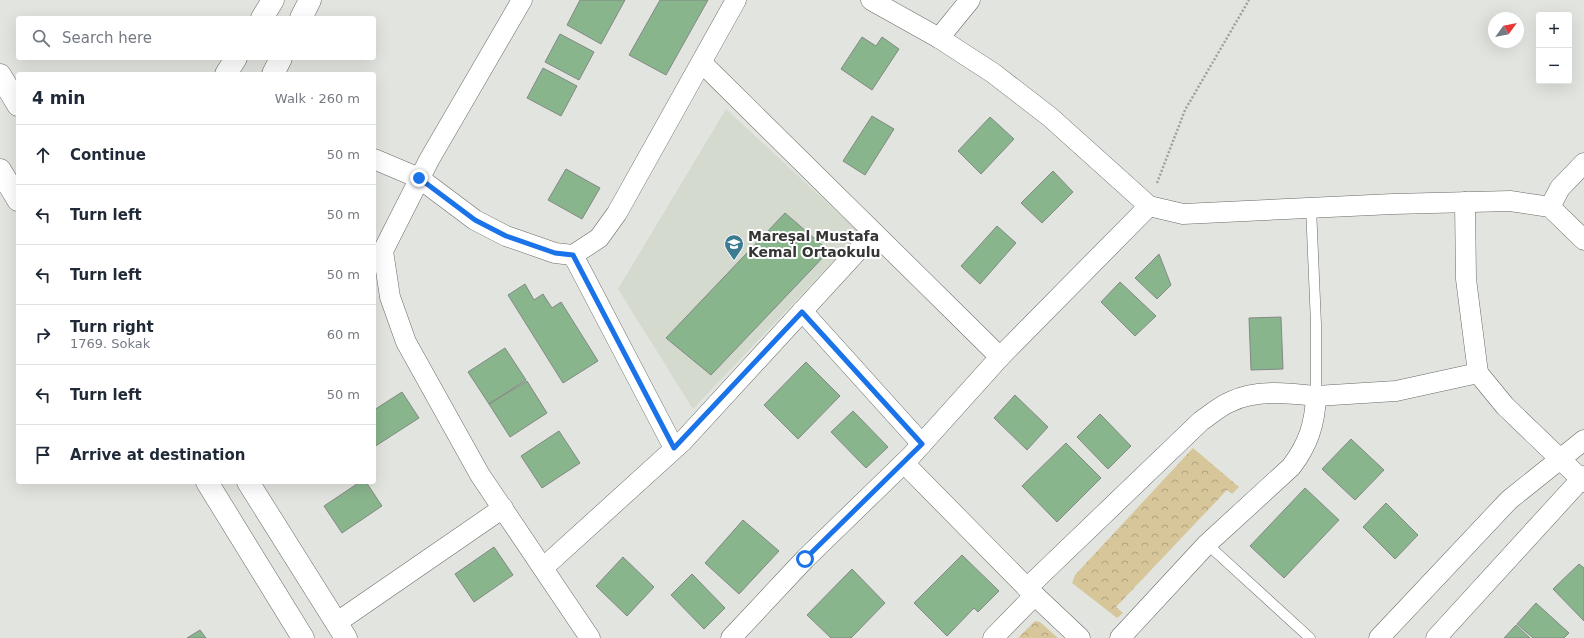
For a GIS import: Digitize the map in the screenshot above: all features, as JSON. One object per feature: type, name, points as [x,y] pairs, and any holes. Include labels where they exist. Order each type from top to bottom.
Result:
[{"type":"street","points":[[263,16],[273,0]]},
{"type":"street","points":[[302,16],[310,0]]},
{"type":"street","points":[[522,0],[419,178],[383,251],[390,298],[406,342],[480,475],[590,638]]},
{"type":"street","points":[[376,160],[419,178],[475,220],[506,236],[555,253],[573,255],[598,238],[617,213],[702,64],[736,0]]},
{"type":"street","points":[[871,0],[939,38],[993,73],[1050,117],[1149,206],[1183,214],[1311,207],[1510,201],[1550,207],[1584,240]]},
{"type":"street","points":[[939,38],[970,0]]},
{"type":"street","points":[[227,72],[235,60]]},
{"type":"street","points":[[274,72],[280,60]]},
{"type":"street","points":[[702,64],[1000,357]]},
{"type":"street","points":[[0,75],[16,102]]},
{"type":"street","points":[[1550,207],[1560,188],[1584,163]]},
{"type":"street","points":[[0,170],[16,197]]},
{"type":"street","points":[[1436,638],[1583,479],[1505,406],[1478,373],[1466,280],[1465,202]]},
{"type":"street","points":[[731,638],[805,559],[904,464],[1000,357],[1149,206]]},
{"type":"street","points":[[543,568],[674,448],[874,233]]},
{"type":"street","points":[[573,255],[674,448]]},
{"type":"street","points":[[802,312],[922,444]]},
{"type":"street","points":[[993,638],[1031,592],[1201,421],[1229,402],[1249,395],[1293,394],[1316,396],[1396,390],[1478,373]]},
{"type":"street","points":[[1120,638],[1207,544],[1291,467],[1307,444],[1315,415],[1316,396]]},
{"type":"street","points":[[1379,638],[1509,500],[1561,460],[1584,440]]},
{"type":"street","points":[[904,464],[1031,592],[1080,638]]},
{"type":"street","points":[[208,484],[303,638]]},
{"type":"street","points":[[249,484],[341,630],[503,508]]},
{"type":"lane","points":[[1311,207],[1316,324],[1316,396]]},
{"type":"lane","points":[[1207,544],[1310,638]]},
{"type":"path","points":[[1149,206],[1185,110],[1249,0]]},
{"type":"shaded area","name":"Mareşal Mustafa Kemal Ortaokulu","points":[[726,109],[860,233],[693,409],[618,289]]},
{"type":"green space","points":[[1193,448],[1239,487],[1232,494],[1227,490],[1116,607],[1123,613],[1117,618],[1072,583],[1075,575]]},
{"type":"green space","points":[[1035,621],[1040,622],[1058,638],[1018,638]]},
{"type":"building","points":[[580,0],[625,0],[601,44],[567,25]]},
{"type":"building","points":[[660,0],[708,0],[666,75],[629,55]]},
{"type":"building","points":[[560,34],[594,52],[579,80],[545,62]]},
{"type":"building","points":[[862,37],[876,46],[882,37],[899,49],[872,90],[841,69]]},
{"type":"building","points":[[543,68],[577,86],[561,116],[527,98]]},
{"type":"building","points":[[872,116],[894,129],[865,175],[843,161]]},
{"type":"building","points":[[990,117],[1014,139],[981,174],[958,151]]},
{"type":"building","points":[[566,169],[600,188],[582,219],[548,200]]},
{"type":"building","points":[[1053,171],[1073,192],[1042,223],[1021,203]]},
{"type":"building","points":[[785,213],[829,251],[711,375],[666,338]]},
{"type":"building","points":[[997,226],[1016,243],[980,284],[961,266]]},
{"type":"building","points":[[1159,254],[1171,285],[1157,299],[1135,278]]},
{"type":"building","points":[[1120,282],[1156,316],[1135,336],[1101,302]]},
{"type":"building","points":[[525,284],[534,300],[543,294],[552,308],[561,302],[598,361],[563,383],[508,295]]},
{"type":"building","points":[[1281,317],[1283,369],[1251,370],[1249,318]]},
{"type":"building","points":[[505,348],[526,380],[489,404],[468,372]]},
{"type":"building","points":[[806,362],[840,396],[798,439],[764,405]]},
{"type":"building","points":[[527,381],[547,413],[510,437],[489,404]]},
{"type":"building","points":[[402,392],[419,418],[376,446],[376,409]]},
{"type":"building","points":[[1015,395],[1048,427],[1027,450],[994,418]]},
{"type":"building","points":[[853,411],[888,447],[866,468],[831,432]]},
{"type":"building","points":[[1100,414],[1131,446],[1108,469],[1077,437]]},
{"type":"building","points":[[559,431],[580,463],[542,488],[521,456]]},
{"type":"building","points":[[1351,439],[1384,470],[1355,500],[1322,469]]},
{"type":"building","points":[[1066,443],[1101,478],[1057,522],[1022,486]]},
{"type":"building","points":[[357,484],[367,484],[382,506],[342,533],[324,506]]},
{"type":"building","points":[[1305,488],[1339,520],[1284,578],[1250,546]]},
{"type":"building","points":[[1386,503],[1418,535],[1395,559],[1363,527]]},
{"type":"building","points":[[743,520],[779,551],[739,594],[705,563]]},
{"type":"building","points":[[494,547],[513,575],[474,602],[455,574]]},
{"type":"building","points":[[962,555],[999,591],[978,612],[974,608],[947,636],[914,603]]},
{"type":"building","points":[[623,557],[654,587],[627,616],[596,586]]},
{"type":"building","points":[[1579,564],[1584,568],[1584,621],[1553,589]]},
{"type":"building","points":[[852,569],[885,603],[851,638],[831,638],[807,615]]},
{"type":"building","points":[[692,574],[725,608],[704,629],[671,595]]},
{"type":"building","points":[[1536,603],[1569,633],[1564,638],[1533,638],[1517,624]]},
{"type":"building","points":[[1516,625],[1530,638],[1504,638]]},
{"type":"building","points":[[200,630],[206,638],[187,638]]},
{"type":"place","name":"Mareşal Mustafa Kemal Ortaokulu","points":[[734,261]]},
{"type":"route","points":[[419,178],[475,220],[506,236],[532,243],[555,253],[573,255],[674,448],[683,441],[802,312],[922,444],[805,559]]}]
